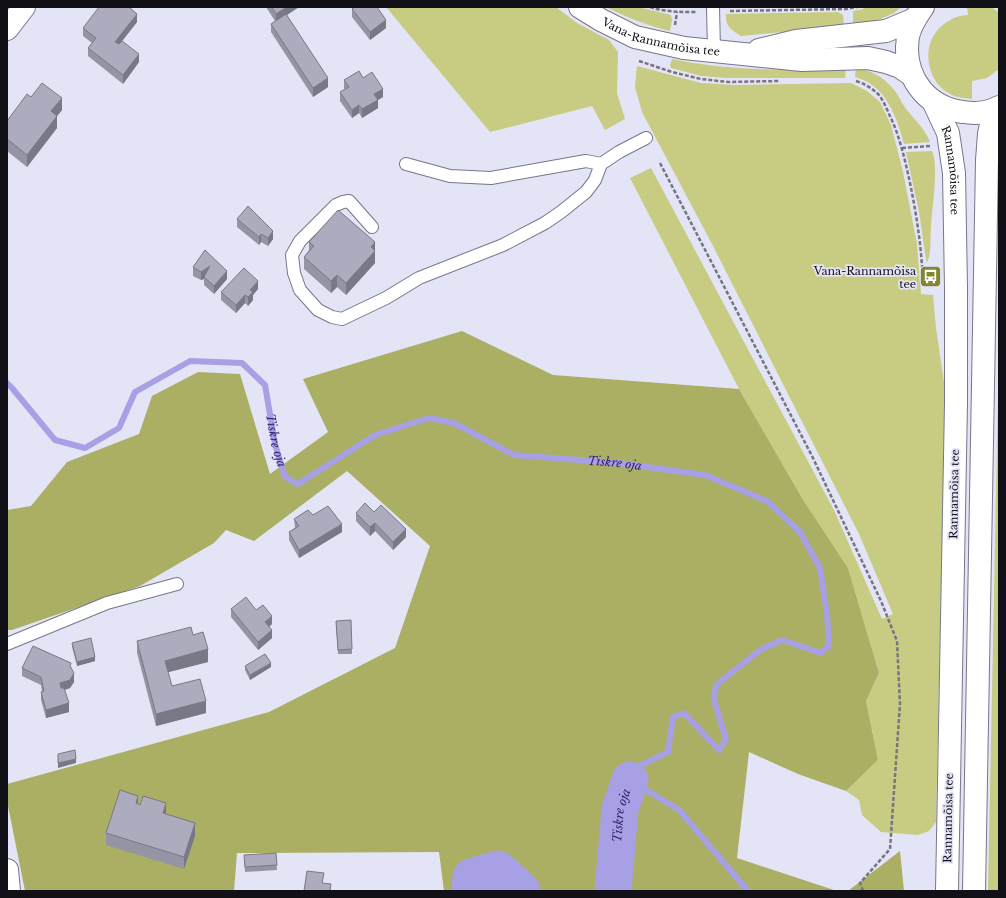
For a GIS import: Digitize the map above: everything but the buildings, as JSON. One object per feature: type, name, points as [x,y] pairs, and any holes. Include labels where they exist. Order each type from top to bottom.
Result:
[{"type":"street","points":[[7,29],[24,7]]},
{"type":"street","name":"Vana-Rannamõisa tee","points":[[580,7],[601,20],[635,37],[684,48],[746,53],[802,60],[868,58],[900,67],[912,75]]},
{"type":"street","points":[[919,13],[908,37],[907,56],[912,75],[925,94],[933,102],[952,111],[973,114],[996,108],[989,134],[987,160],[974,891]]},
{"type":"street","name":"Vana-Rannamõisa tee","points":[[746,53],[796,41],[886,31],[919,13]]},
{"type":"street","name":"Rannamõisa tee","points":[[933,102],[948,133],[954,174],[956,418],[947,891]]},
{"type":"street","points":[[7,870],[10,891]]},
{"type":"lane","points":[[713,9],[714,50]]},
{"type":"lane","points":[[372,227],[349,201],[343,202],[336,205],[300,241],[292,255],[294,273],[300,290],[318,310],[332,317],[342,318],[386,298],[419,278],[503,245],[545,223],[586,192],[595,180],[601,164],[618,152],[646,138]]},
{"type":"lane","points":[[406,164],[450,176],[491,178],[586,161],[601,164]]},
{"type":"lane","points":[[7,644],[107,603],[177,584]]},
{"type":"path","points":[[650,7],[658,10],[677,12],[713,9],[846,9],[857,7]]},
{"type":"path","points":[[636,60],[672,72],[700,79],[728,82],[782,81]]},
{"type":"path","points":[[852,79],[863,83],[880,96],[894,122],[902,148],[916,214],[922,266],[927,269],[931,277]]},
{"type":"path","points":[[660,163],[812,456],[881,601],[897,641],[900,704],[890,849],[860,883],[862,891]]},
{"type":"green space","points":[[386,7],[556,7],[577,23],[609,40],[618,52],[617,93],[625,119],[605,130],[592,106],[490,132]]},
{"type":"green space","points":[[606,7],[638,7],[671,15],[672,20],[670,31],[637,21]]},
{"type":"green space","points":[[866,7],[901,7],[894,13],[871,23],[853,25],[853,11]]},
{"type":"green space","points":[[967,7],[992,7],[999,13],[999,69],[987,78],[972,81],[972,99],[955,96],[943,89],[932,75],[928,58],[931,40],[936,32],[942,25],[953,18],[968,15]]},
{"type":"green space","points":[[838,12],[843,15],[844,26],[741,36],[729,27],[726,18],[726,14]]},
{"type":"green space","points":[[672,59],[737,68],[802,70],[846,68],[845,78],[727,78],[701,76],[671,68],[670,65]]},
{"type":"green space","points":[[637,66],[701,83],[736,85],[851,83],[867,91],[880,102],[891,125],[903,172],[917,244],[921,294],[933,295],[936,328],[945,389],[936,822],[929,831],[918,835],[881,832],[862,815],[859,800],[846,791],[878,760],[866,701],[879,673],[848,568],[802,498],[739,389],[630,178],[651,168],[834,510],[882,619],[893,614],[859,534],[712,244],[642,112],[635,87]]},
{"type":"green space","points":[[856,67],[877,75],[891,86],[906,109],[923,129],[930,142],[904,144],[889,104],[872,85],[855,77]]},
{"type":"green space","points":[[932,151],[935,176],[930,249],[927,263],[919,212],[906,152]]},
{"type":"green space","points":[[462,331],[553,375],[739,389],[802,498],[848,568],[879,673],[866,701],[878,760],[846,791],[798,774],[749,752],[737,858],[837,891],[444,891],[439,852],[237,853],[234,891],[25,891],[7,801],[7,784],[269,712],[395,648],[430,546],[347,471],[254,541],[226,530],[214,543],[140,586],[12,630],[7,630],[7,510],[31,506],[67,462],[139,434],[152,396],[198,372],[240,374],[270,474],[328,432],[303,379]]},
{"type":"green space","points":[[999,346],[999,891],[988,891]]},
{"type":"green space","points":[[900,851],[904,891],[848,891]]},
{"type":"waterway","name":"Tiskre oja","points":[[7,383],[55,440],[85,448],[119,428],[135,392],[190,361],[242,363],[265,385],[275,444],[285,477],[298,484],[375,435],[429,418],[454,423],[514,455],[618,463],[705,475],[767,501],[800,532],[820,568],[827,614],[829,646],[821,653],[782,640],[760,650],[716,685],[714,700],[726,739],[719,750],[684,713],[673,717],[668,752],[635,768],[630,780],[679,810],[748,891]]},
{"type":"waterway","name":"Tiskre oja","points":[[613,891],[620,809],[630,780]]},
{"type":"waterway","name":"Tiskre oja","points":[[470,891],[471,877],[498,869],[522,891]]},
{"type":"place","name":"Vana-Rannamõisa tee","points":[[931,277]]}]
